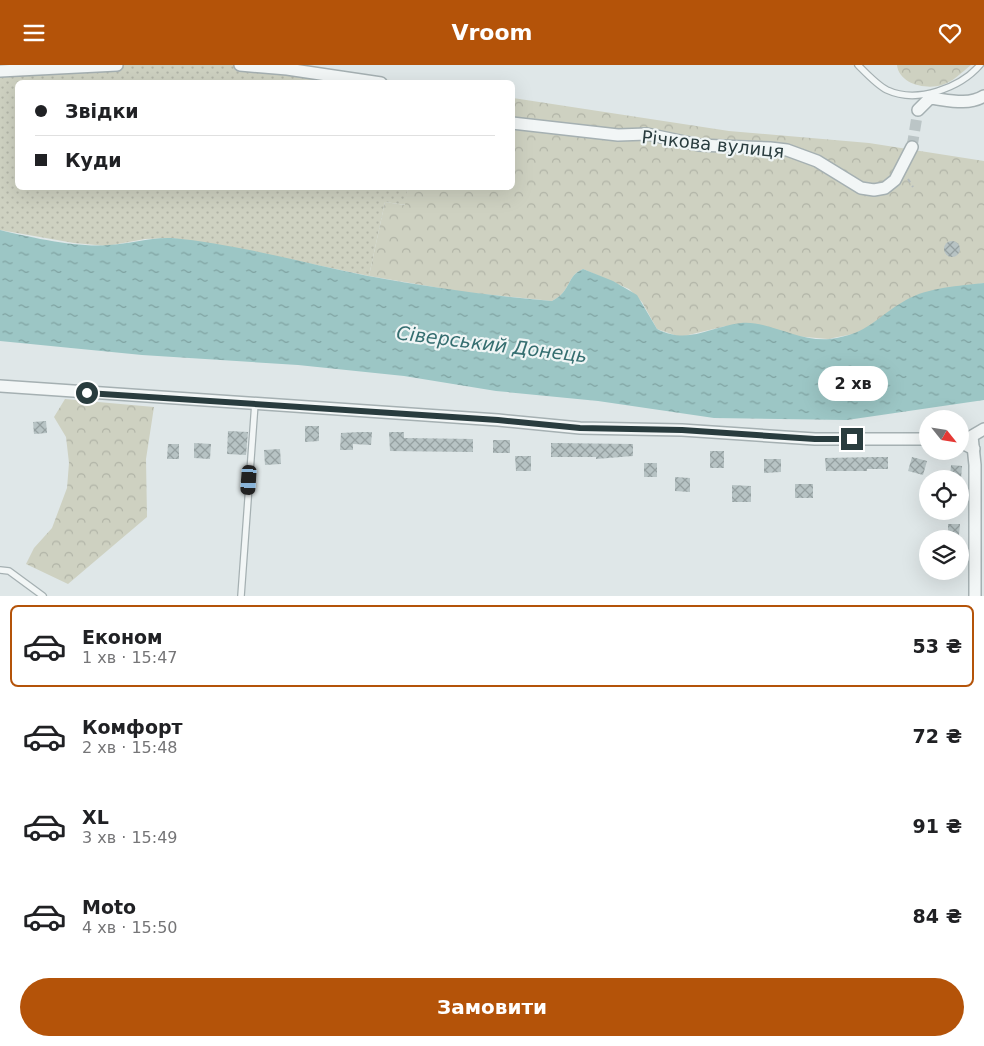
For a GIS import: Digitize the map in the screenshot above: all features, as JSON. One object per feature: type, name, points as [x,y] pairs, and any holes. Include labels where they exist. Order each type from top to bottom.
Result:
[{"type":"street","points":[[0,71],[117,65]]},
{"type":"street","points":[[240,65],[287,69],[361,80]]},
{"type":"street","points":[[918,110],[930,98],[962,102],[976,101],[984,96]]},
{"type":"street","name":"Річкова вулиця","points":[[515,123],[618,135],[647,134],[699,145],[787,150],[817,161],[861,188],[874,190],[886,188],[895,180],[912,147]]},
{"type":"street","points":[[0,386],[488,419],[580,428],[682,430],[815,439],[919,439]]},
{"type":"street","points":[[976,596],[974,449],[972,436],[984,429]]},
{"type":"street","points":[[969,446],[974,449]]},
{"type":"lane","points":[[858,65],[886,90],[914,94],[935,92],[952,86],[980,65]]},
{"type":"lane","points":[[241,596],[255,403]]},
{"type":"lane","points":[[0,570],[9,571],[43,596]]},
{"type":"green space","points":[[54,65],[276,65],[390,80],[15,80],[15,190],[408,190],[406,205],[385,202],[369,276],[245,250],[171,238],[145,239],[107,246],[74,243],[0,230],[0,69]]},
{"type":"green space","points":[[897,65],[971,65],[946,84],[929,87],[908,81],[899,72]]},
{"type":"green space","points":[[515,98],[729,131],[869,143],[984,161],[984,283],[924,293],[858,333],[828,339],[794,336],[759,325],[726,326],[680,337],[657,329],[642,302],[629,289],[583,269],[574,276],[563,293],[552,301],[463,292],[369,276],[385,202],[405,205],[408,190],[515,190]]},
{"type":"green space","points":[[65,399],[154,407],[146,459],[147,517],[68,584],[26,564],[34,548],[52,528],[67,488],[69,463],[66,437],[54,417]]},
{"type":"water","name":"Сіверський Донець","points":[[0,230],[39,239],[96,246],[164,238],[197,241],[246,249],[391,280],[483,294],[552,301],[563,293],[574,276],[583,269],[613,281],[637,295],[657,329],[679,335],[689,335],[741,323],[751,323],[818,339],[843,337],[863,329],[896,306],[924,292],[984,283],[984,400],[847,420],[714,418],[598,401],[496,391],[404,376],[298,365],[142,355],[0,341]]},
{"type":"building","points":[[952,241],[958,243],[960,249],[958,255],[952,257],[946,255],[944,249],[946,243]]},
{"type":"building","points":[[46,421],[47,433],[34,434],[33,422]]},
{"type":"building","points":[[305,426],[319,426],[319,441],[305,442]]},
{"type":"building","points":[[228,431],[248,432],[246,455],[227,454]]},
{"type":"building","points":[[372,432],[371,445],[353,444],[353,450],[340,450],[341,433]]},
{"type":"building","points":[[389,432],[404,432],[404,438],[473,439],[473,452],[390,451]]},
{"type":"building","points":[[493,440],[510,440],[510,453],[493,453]]},
{"type":"building","points":[[194,443],[211,444],[210,459],[194,458]]},
{"type":"building","points":[[551,443],[633,444],[633,456],[596,459],[596,457],[551,457]]},
{"type":"building","points":[[168,444],[179,444],[179,459],[167,459]]},
{"type":"building","points":[[280,449],[281,464],[265,465],[264,450]]},
{"type":"building","points":[[710,451],[724,451],[724,468],[710,468]]},
{"type":"building","points":[[515,456],[531,456],[531,471],[516,471]]},
{"type":"building","points":[[888,457],[888,469],[826,471],[825,458]]},
{"type":"building","points":[[912,457],[927,461],[924,470],[919,470],[919,474],[908,471]]},
{"type":"building","points":[[764,459],[781,459],[781,472],[764,473]]},
{"type":"building","points":[[644,463],[657,463],[657,477],[644,477]]},
{"type":"building","points":[[951,465],[962,466],[962,470],[951,470]]},
{"type":"building","points":[[675,477],[690,478],[690,492],[675,491]]},
{"type":"building","points":[[795,484],[813,484],[813,498],[795,498]]},
{"type":"building","points":[[732,485],[751,486],[751,502],[732,502]]},
{"type":"building","points":[[948,524],[960,524],[959,530],[948,530]]},
{"type":"tunnel","points":[[912,147],[918,110]]},
{"type":"route","points":[[87,393],[498,420],[580,428],[682,430],[815,439],[852,439]]}]
